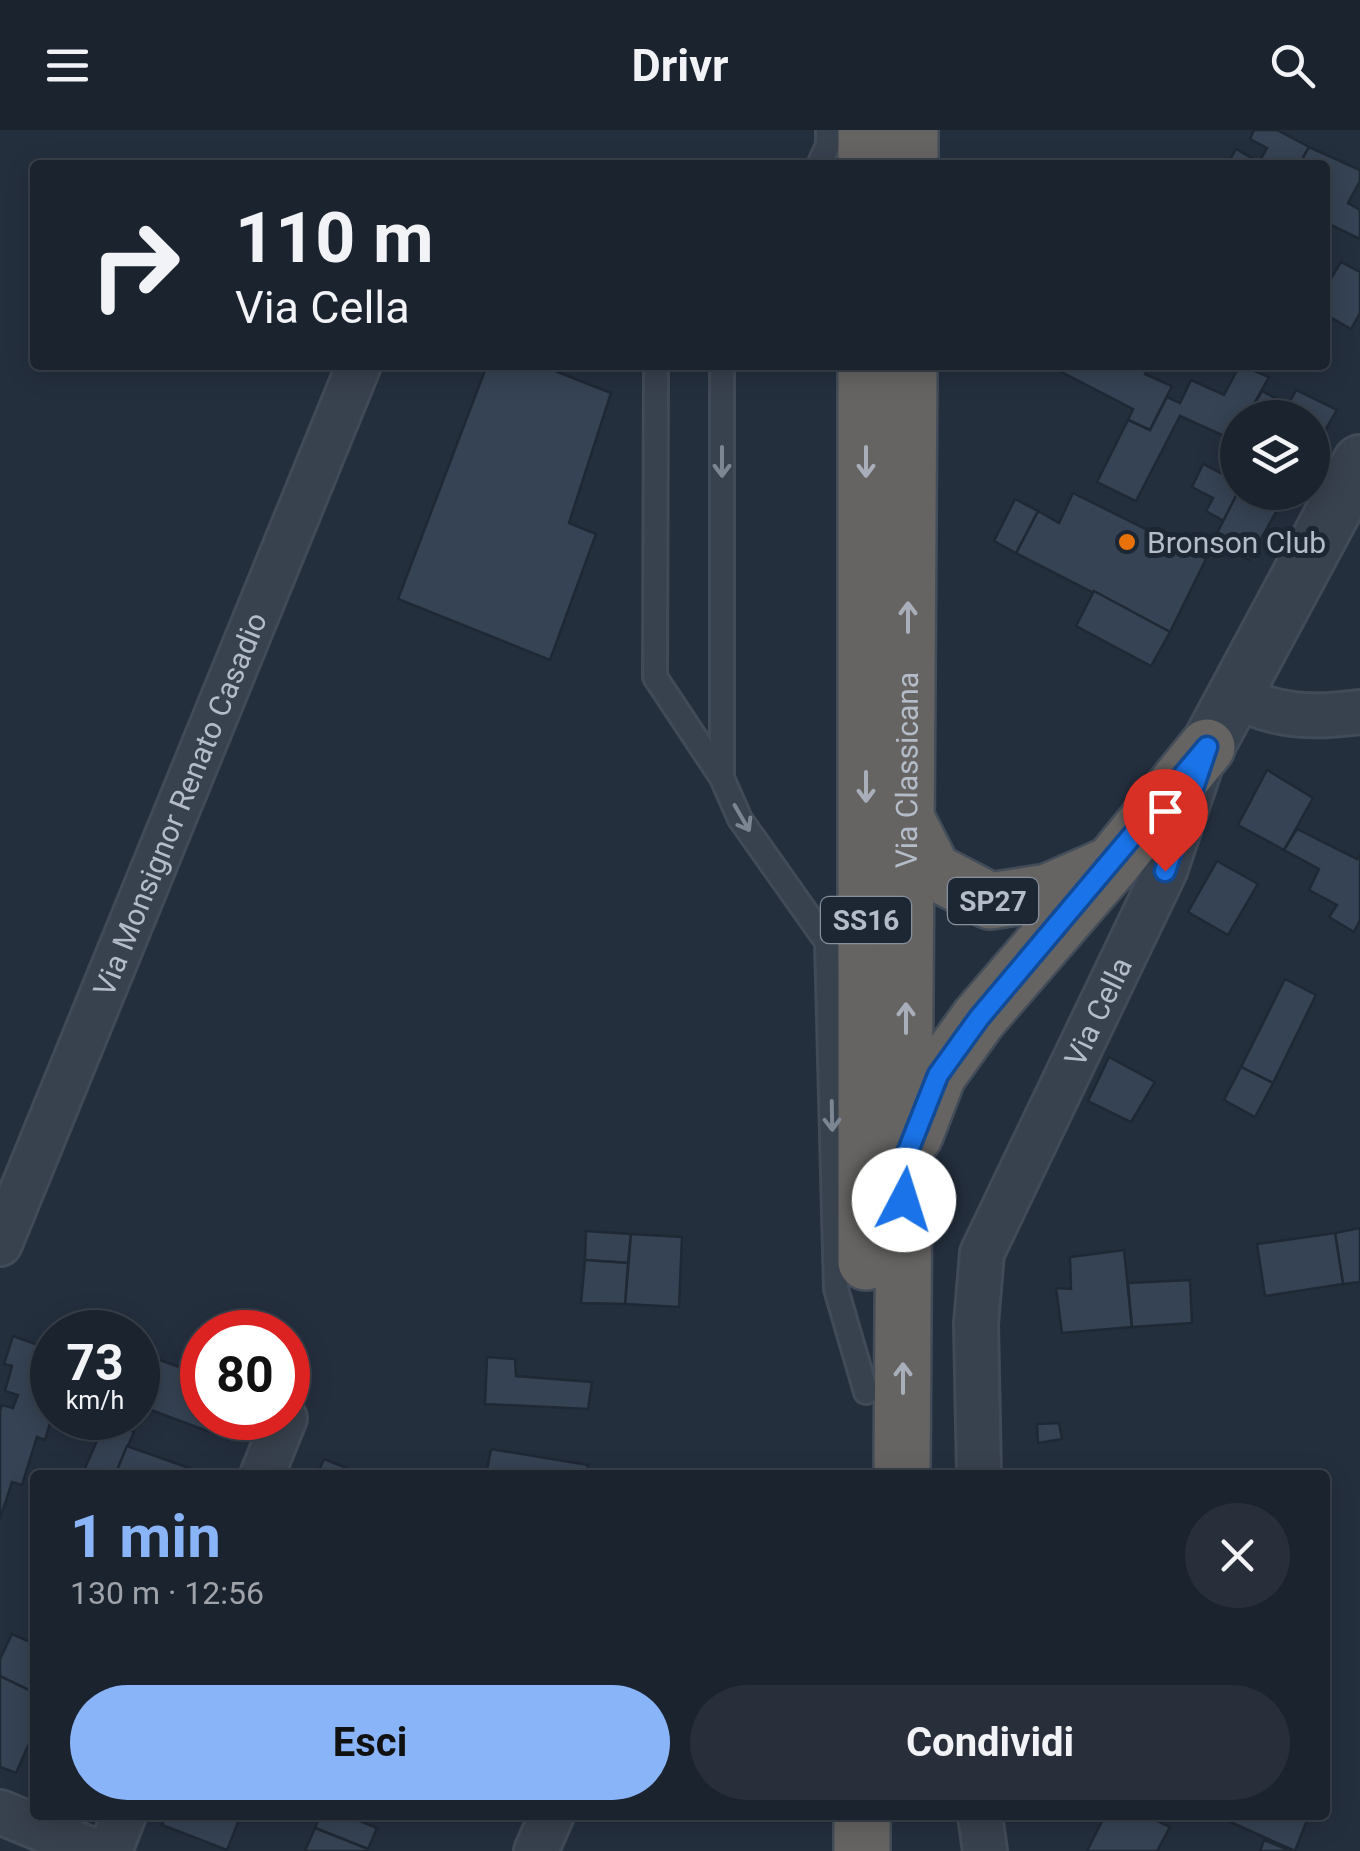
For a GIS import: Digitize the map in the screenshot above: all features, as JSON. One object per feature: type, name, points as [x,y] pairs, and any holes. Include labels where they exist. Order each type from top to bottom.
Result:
[{"type":"highway","points":[[866,130],[866,160]]},
{"type":"highway","points":[[910,130],[910,160]]},
{"type":"highway","name":"Via Classicana","points":[[865,1470],[866,370]]},
{"type":"highway","name":"Via Classicana","points":[[902,1470],[909,370]]},
{"type":"highway","name":"SP27","points":[[904,1161],[938,1075],[958,1046],[1207,747]]},
{"type":"highway","name":"SP27","points":[[908,820],[934,871],[990,902],[1048,892],[1112,864]]},
{"type":"highway","points":[[862,1820],[862,1851]]},
{"type":"highway","points":[[899,1851],[900,1820]]},
{"type":"street","name":"Via Monsignor Renato Casadio","points":[[0,1244],[357,370]]},
{"type":"street","name":"Via Cella","points":[[979,1470],[976,1324],[982,1252],[1165,871],[1207,747],[1360,462]]},
{"type":"street","points":[[1236,694],[1260,708],[1288,714],[1322,717],[1360,712]]},
{"type":"street","points":[[264,1470],[276,1440]]},
{"type":"street","points":[[0,1812],[94,1851]]},
{"type":"street","points":[[110,1851],[122,1820]]},
{"type":"street","points":[[536,1851],[550,1820]]},
{"type":"street","points":[[981,1820],[985,1851]]},
{"type":"lane","points":[[821,160],[828,144],[828,130]]},
{"type":"lane","points":[[656,370],[654,678],[722,778],[740,818],[828,942],[836,1290],[866,1392]]},
{"type":"lane","points":[[722,370],[722,778]]},
{"type":"building","points":[[1254,130],[1277,130],[1309,147],[1302,160],[1260,160],[1267,148],[1250,139]]},
{"type":"building","points":[[1309,147],[1360,170],[1360,181],[1348,203],[1360,210],[1360,239],[1330,224],[1330,160],[1302,160]]},
{"type":"building","points":[[1236,149],[1255,160],[1230,160]]},
{"type":"building","points":[[1341,262],[1360,272],[1360,313],[1351,329],[1330,317],[1330,280]]},
{"type":"building","points":[[485,370],[553,370],[611,393],[569,523],[596,534],[550,660],[398,599]]},
{"type":"building","points":[[1058,370],[1147,370],[1145,374],[1172,386],[1150,430],[1128,420],[1133,409]]},
{"type":"building","points":[[1237,370],[1252,370],[1269,377],[1256,400],[1220,400],[1220,434],[1180,416],[1136,501],[1097,482],[1128,420],[1150,430],[1167,397],[1180,403],[1191,380],[1224,395]]},
{"type":"building","points":[[1296,390],[1316,400],[1291,400]]},
{"type":"building","points":[[1262,391],[1279,400],[1257,400]]},
{"type":"building","points":[[1203,464],[1220,473],[1220,510],[1229,510],[1224,521],[1206,511],[1213,498],[1192,487]]},
{"type":"building","points":[[1073,493],[1206,559],[1170,632],[1016,553],[1038,511],[1059,523]]},
{"type":"building","points":[[1015,499],[1038,511],[1016,553],[994,541]]},
{"type":"building","points":[[1229,510],[1277,510],[1249,560],[1213,541]]},
{"type":"building","points":[[1094,591],[1170,632],[1151,666],[1076,626]]},
{"type":"building","points":[[1267,770],[1313,798],[1284,850],[1238,825]]},
{"type":"building","points":[[1297,829],[1357,859],[1360,854],[1360,920],[1354,932],[1329,917],[1337,905],[1309,890],[1319,869],[1284,850]]},
{"type":"building","points":[[1217,861],[1258,884],[1228,935],[1188,912]]},
{"type":"building","points":[[1285,979],[1316,995],[1273,1083],[1241,1067]]},
{"type":"building","points":[[1109,1057],[1155,1082],[1131,1122],[1088,1101]]},
{"type":"building","points":[[1241,1067],[1273,1083],[1255,1117],[1224,1100]]},
{"type":"building","points":[[1360,1228],[1360,1282],[1343,1284],[1335,1233]]},
{"type":"building","points":[[586,1231],[631,1234],[628,1263],[585,1260]]},
{"type":"building","points":[[1335,1233],[1343,1284],[1265,1296],[1257,1244]]},
{"type":"building","points":[[631,1234],[682,1237],[679,1307],[625,1304]]},
{"type":"building","points":[[1124,1250],[1132,1327],[1062,1333],[1056,1288],[1071,1289],[1070,1257]]},
{"type":"building","points":[[585,1260],[628,1263],[625,1304],[581,1303]]},
{"type":"building","points":[[1190,1280],[1192,1323],[1132,1327],[1128,1283]]},
{"type":"building","points":[[13,1336],[30,1342],[30,1440],[36,1440],[22,1485],[12,1482],[0,1519],[0,1411],[2,1405],[13,1408],[18,1395],[5,1391],[12,1366],[4,1364]]},
{"type":"building","points":[[487,1357],[515,1359],[516,1376],[592,1382],[588,1409],[485,1404]]},
{"type":"building","points":[[160,1360],[180,1367],[180,1421],[160,1413]]},
{"type":"building","points":[[1059,1423],[1062,1439],[1038,1443],[1037,1424]]},
{"type":"building","points":[[97,1440],[130,1440],[117,1470],[84,1470]]},
{"type":"building","points":[[127,1446],[195,1470],[117,1470]]},
{"type":"building","points":[[491,1449],[588,1465],[587,1470],[487,1470]]},
{"type":"building","points":[[324,1459],[352,1470],[319,1470]]},
{"type":"building","points":[[12,1634],[30,1642],[30,1691],[0,1676],[0,1659]]},
{"type":"building","points":[[0,1676],[30,1691],[30,1741],[16,1773],[0,1767]]},
{"type":"building","points":[[164,1820],[239,1820],[227,1850],[162,1825]]},
{"type":"building","points":[[318,1820],[358,1820],[377,1828],[368,1849],[315,1828]]},
{"type":"building","points":[[1102,1820],[1155,1820],[1170,1827],[1157,1851],[1087,1851]]},
{"type":"building","points":[[1226,1820],[1307,1820],[1295,1851]]},
{"type":"building","points":[[315,1828],[368,1849],[305,1851]]},
{"type":"building","points":[[1264,1840],[1291,1851],[1260,1851]]},
{"type":"place","name":"Bronson Club","points":[[1127,542]]},
{"type":"route","points":[[904,1200],[904,1161],[938,1075],[979,1018],[1207,747],[1165,871]]}]
